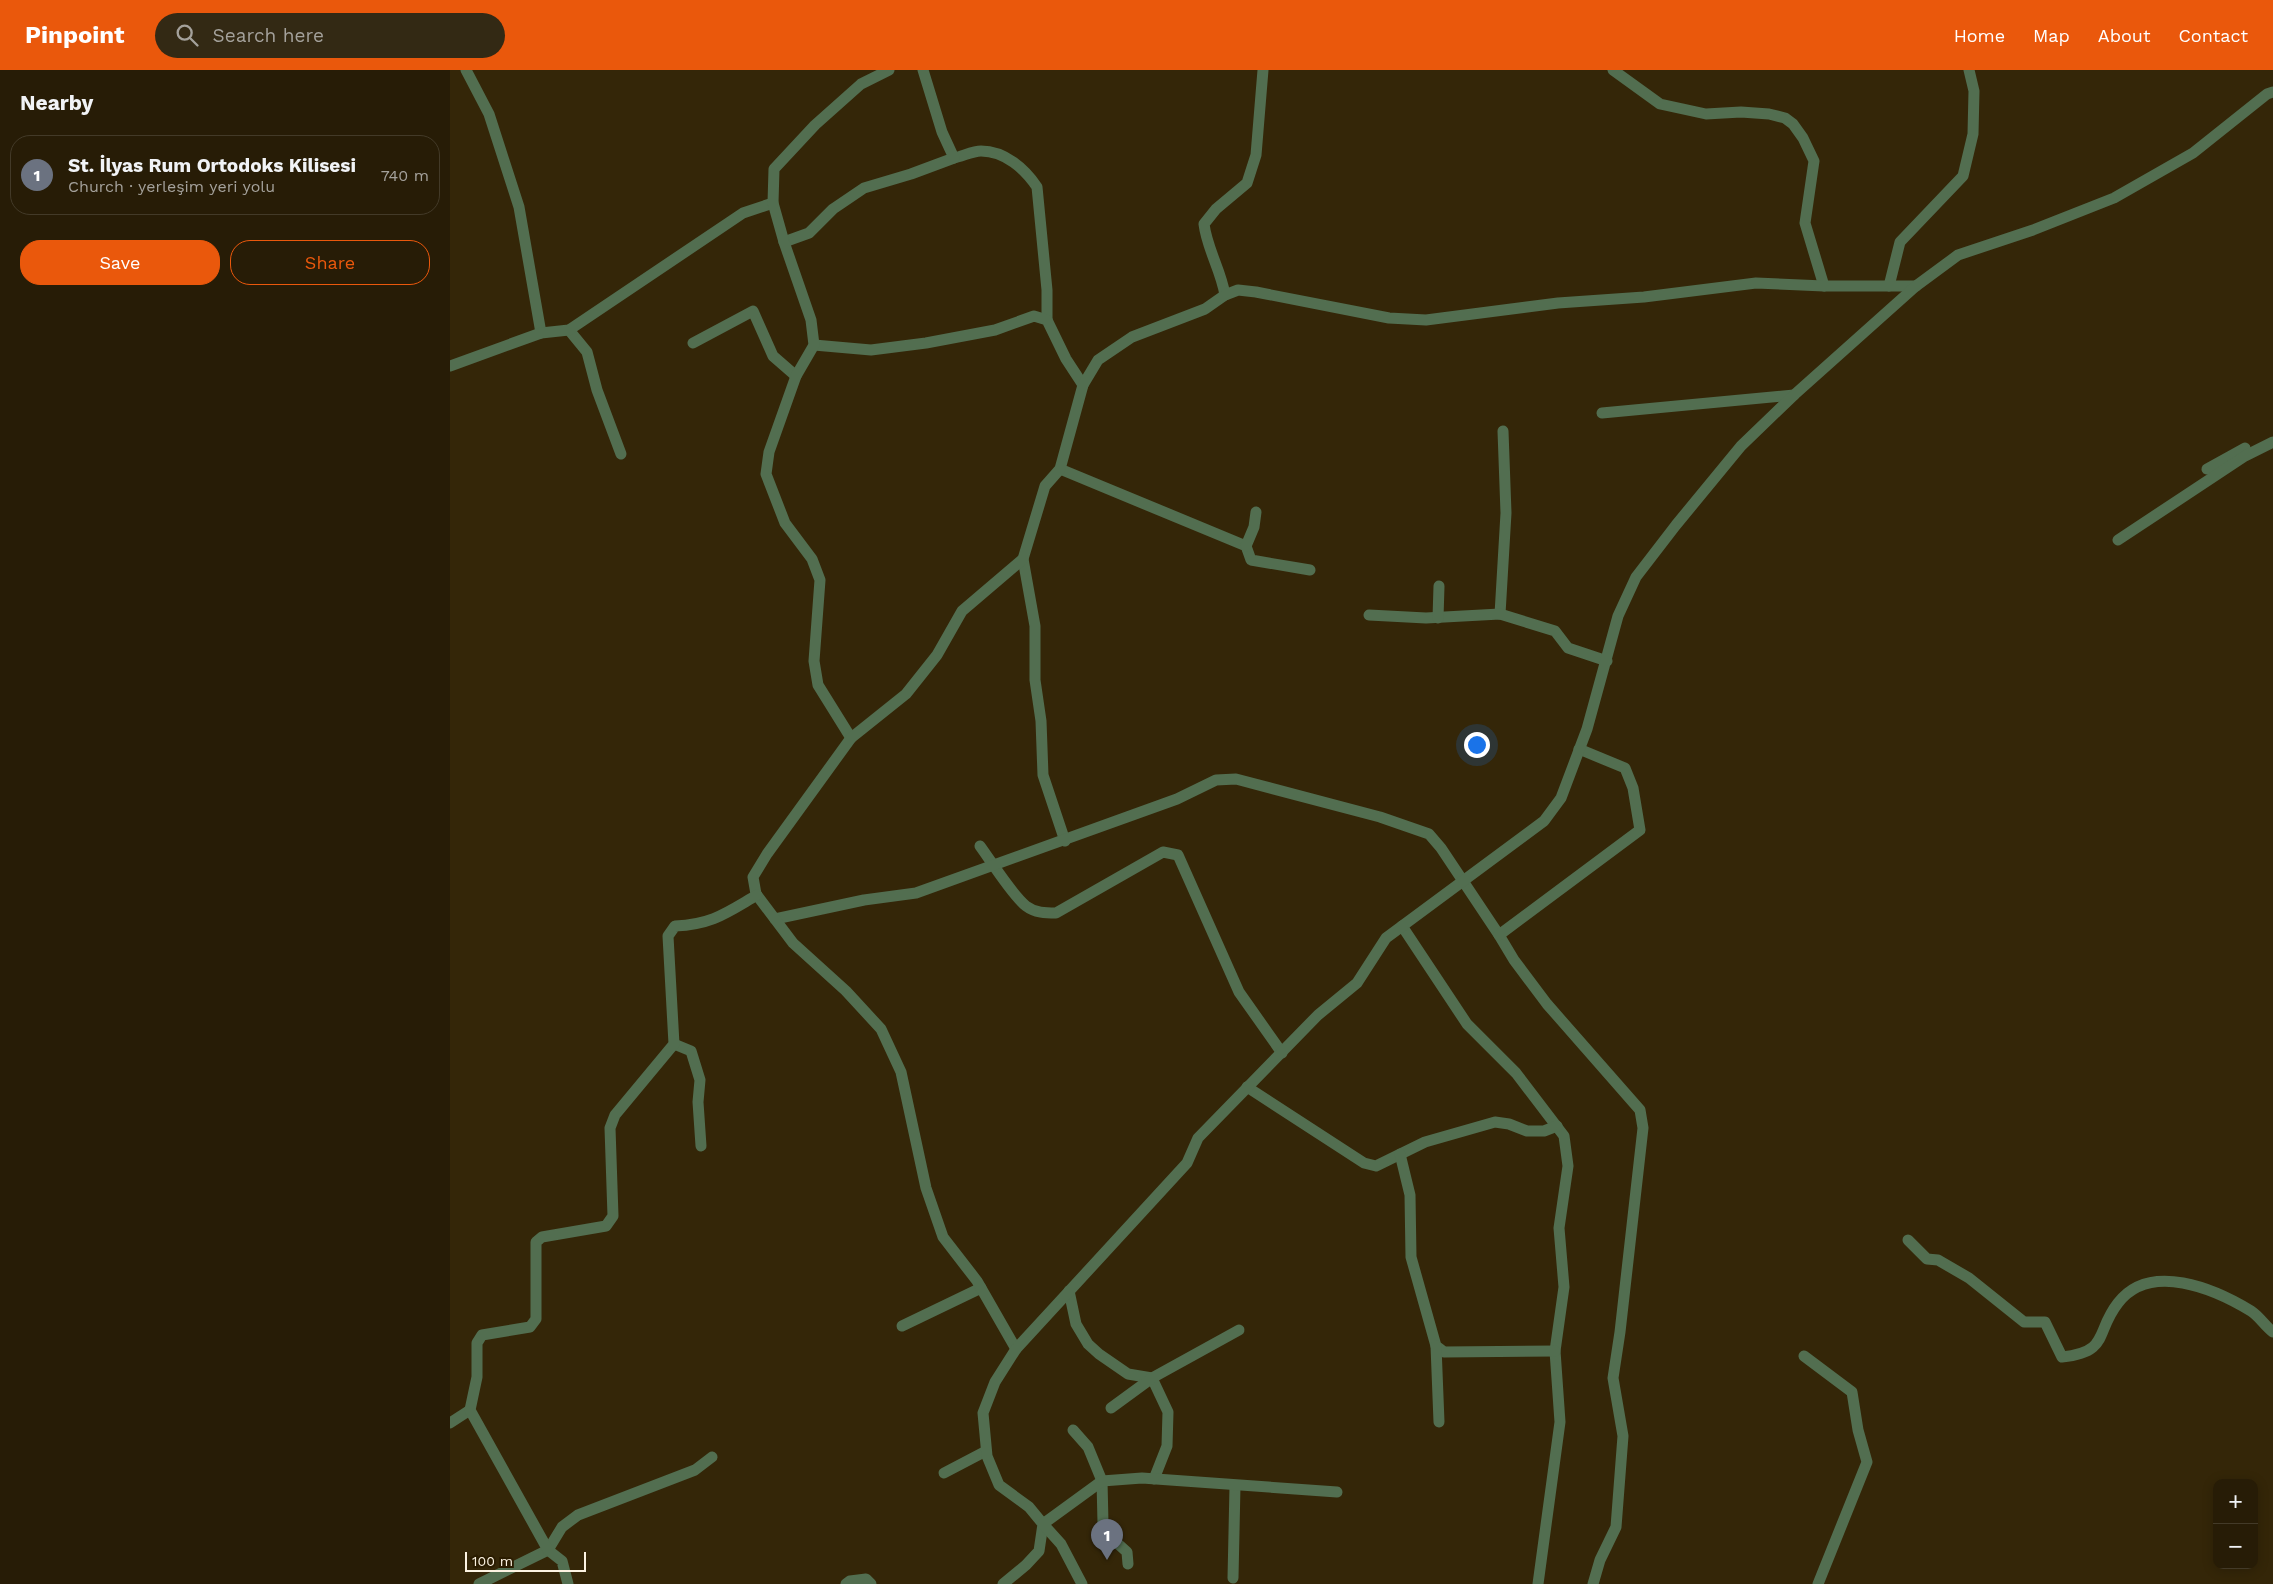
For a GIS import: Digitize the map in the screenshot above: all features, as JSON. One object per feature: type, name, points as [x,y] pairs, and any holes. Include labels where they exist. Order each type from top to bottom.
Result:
[{"type":"street","points":[[466,70],[489,114],[519,207],[541,332]]},
{"type":"street","points":[[851,738],[818,685],[814,661],[820,580],[812,559],[785,524],[766,474],[769,452],[796,376],[814,345],[811,320],[784,242],[773,203],[774,169],[815,125],[861,84],[867,75],[889,70]]},
{"type":"street","points":[[923,70],[942,132],[954,158]]},
{"type":"street","points":[[1225,295],[1222,278],[1206,238],[1204,224],[1216,210],[1247,183],[1256,155],[1263,70]]},
{"type":"street","points":[[1613,70],[1660,104],[1706,114],[1741,112],[1769,114],[1785,118],[1793,124],[1803,138],[1814,161],[1805,223],[1824,286]]},
{"type":"street","points":[[1889,286],[1900,242],[1963,176],[1972,134],[1974,91],[1969,70]]},
{"type":"street","points":[[1082,1584],[1061,1544],[1029,1507],[999,1485],[986,1450],[982,1413],[995,1382],[1016,1349],[1187,1163],[1198,1138],[1318,1014],[1357,983],[1386,938],[1544,821],[1561,798],[1607,661],[1618,616],[1636,577],[1741,446],[1794,395],[1916,286],[1958,256],[2034,230],[2114,198],[2193,153],[2267,94],[2273,92]]},
{"type":"street","points":[[784,242],[809,232],[833,209],[864,188],[981,151],[998,154],[1015,163],[1030,176],[1037,187],[1047,290],[1047,320],[1066,359],[1083,385]]},
{"type":"street","points":[[450,366],[541,332],[569,330],[743,213],[773,203]]},
{"type":"street","points":[[1065,841],[1043,775],[1041,721],[1035,680],[1035,626],[1023,558],[1045,486],[1060,469],[1083,385],[1098,360],[1132,337],[1205,309],[1225,295],[1238,290],[1389,318],[1426,320],[1558,303],[1644,297],[1756,283],[1824,286],[1916,286]]},
{"type":"street","points":[[694,343],[753,311],[773,356],[796,376]]},
{"type":"street","points":[[814,345],[880,349],[926,343],[995,330],[1034,316],[1047,320]]},
{"type":"street","points":[[569,330],[587,352],[597,390],[621,454]]},
{"type":"street","points":[[1602,413],[1794,395]]},
{"type":"street","points":[[1500,614],[1506,513],[1503,432]]},
{"type":"street","points":[[2207,469],[2273,434]]},
{"type":"street","points":[[2118,540],[2245,456],[2273,442]]},
{"type":"street","points":[[1060,469],[1246,546]]},
{"type":"street","points":[[1256,512],[1254,527],[1246,546],[1251,560],[1310,570]]},
{"type":"street","points":[[1016,1349],[981,1288],[943,1237],[926,1188],[901,1072],[881,1029],[846,991],[793,943],[756,894],[753,877],[851,738],[906,694],[937,655],[962,611],[1023,558]]},
{"type":"street","points":[[1438,618],[1439,586]]},
{"type":"street","points":[[1369,615],[1438,618],[1500,614],[1555,631],[1568,648],[1607,661]]},
{"type":"street","points":[[1499,935],[1640,830],[1633,788],[1625,768],[1579,749]]},
{"type":"street","points":[[774,919],[864,900],[916,893],[1065,841],[1177,799],[1216,780],[1236,779],[1380,817],[1429,834],[1441,848],[1514,960],[1547,1004],[1640,1110],[1643,1128],[1613,1378],[1623,1436],[1616,1527],[1600,1560],[1593,1584]]},
{"type":"street","points":[[980,846],[1026,906],[1040,913],[1056,913],[1163,852],[1178,855],[1239,992],[1282,1053]]},
{"type":"street","points":[[568,1584],[562,1561],[548,1550],[470,1410],[477,1376],[477,1343],[482,1335],[530,1327],[536,1319],[536,1242],[542,1237],[606,1226],[613,1216],[610,1128],[615,1115],[674,1044],[668,936],[675,926],[694,925],[712,921],[756,894]]},
{"type":"street","points":[[1402,926],[1467,1024],[1516,1073],[1564,1136],[1568,1166],[1559,1228],[1564,1287],[1556,1351],[1560,1422],[1538,1584]]},
{"type":"street","points":[[674,1044],[691,1051],[700,1080],[698,1102],[702,1146]]},
{"type":"street","points":[[1248,1087],[1364,1163],[1376,1166],[1425,1142],[1495,1122],[1509,1124],[1527,1131],[1544,1131],[1557,1126]]},
{"type":"street","points":[[1400,1154],[1410,1195],[1411,1257],[1436,1346],[1439,1422]]},
{"type":"street","points":[[1908,1240],[1927,1259],[1938,1260],[1969,1278],[2024,1322],[2045,1322],[2062,1357],[2080,1355],[2096,1346],[2116,1304],[2128,1290],[2147,1282],[2180,1283],[2215,1292],[2253,1312],[2273,1332]]},
{"type":"street","points":[[902,1326],[981,1288]]},
{"type":"street","points":[[1069,1291],[1076,1324],[1088,1344],[1128,1374],[1152,1378]]},
{"type":"street","points":[[1110,1408],[1152,1378],[1239,1330]]},
{"type":"street","points":[[1436,1346],[1444,1352],[1556,1351]]},
{"type":"street","points":[[1804,1356],[1852,1392],[1858,1430],[1867,1462],[1818,1584]]},
{"type":"street","points":[[1152,1378],[1168,1412],[1167,1446],[1154,1479]]},
{"type":"street","points":[[450,1423],[470,1410]]},
{"type":"street","points":[[1073,1430],[1088,1447],[1102,1481],[1103,1523],[1108,1534],[1128,1552],[1128,1564]]},
{"type":"street","points":[[944,1473],[986,1450]]},
{"type":"street","points":[[478,1584],[492,1581],[548,1550],[562,1527],[578,1515],[695,1470],[712,1457]]},
{"type":"street","points":[[1003,1584],[1026,1565],[1038,1551],[1043,1524],[1102,1481],[1154,1479],[1337,1492]]},
{"type":"street","points":[[1233,1578],[1235,1486]]},
{"type":"street","points":[[846,1584],[866,1579],[871,1584]]},
{"type":"place","name":"St. İlyas Rum Ortodoks Kilisesi","points":[[1107,1560]]}]
